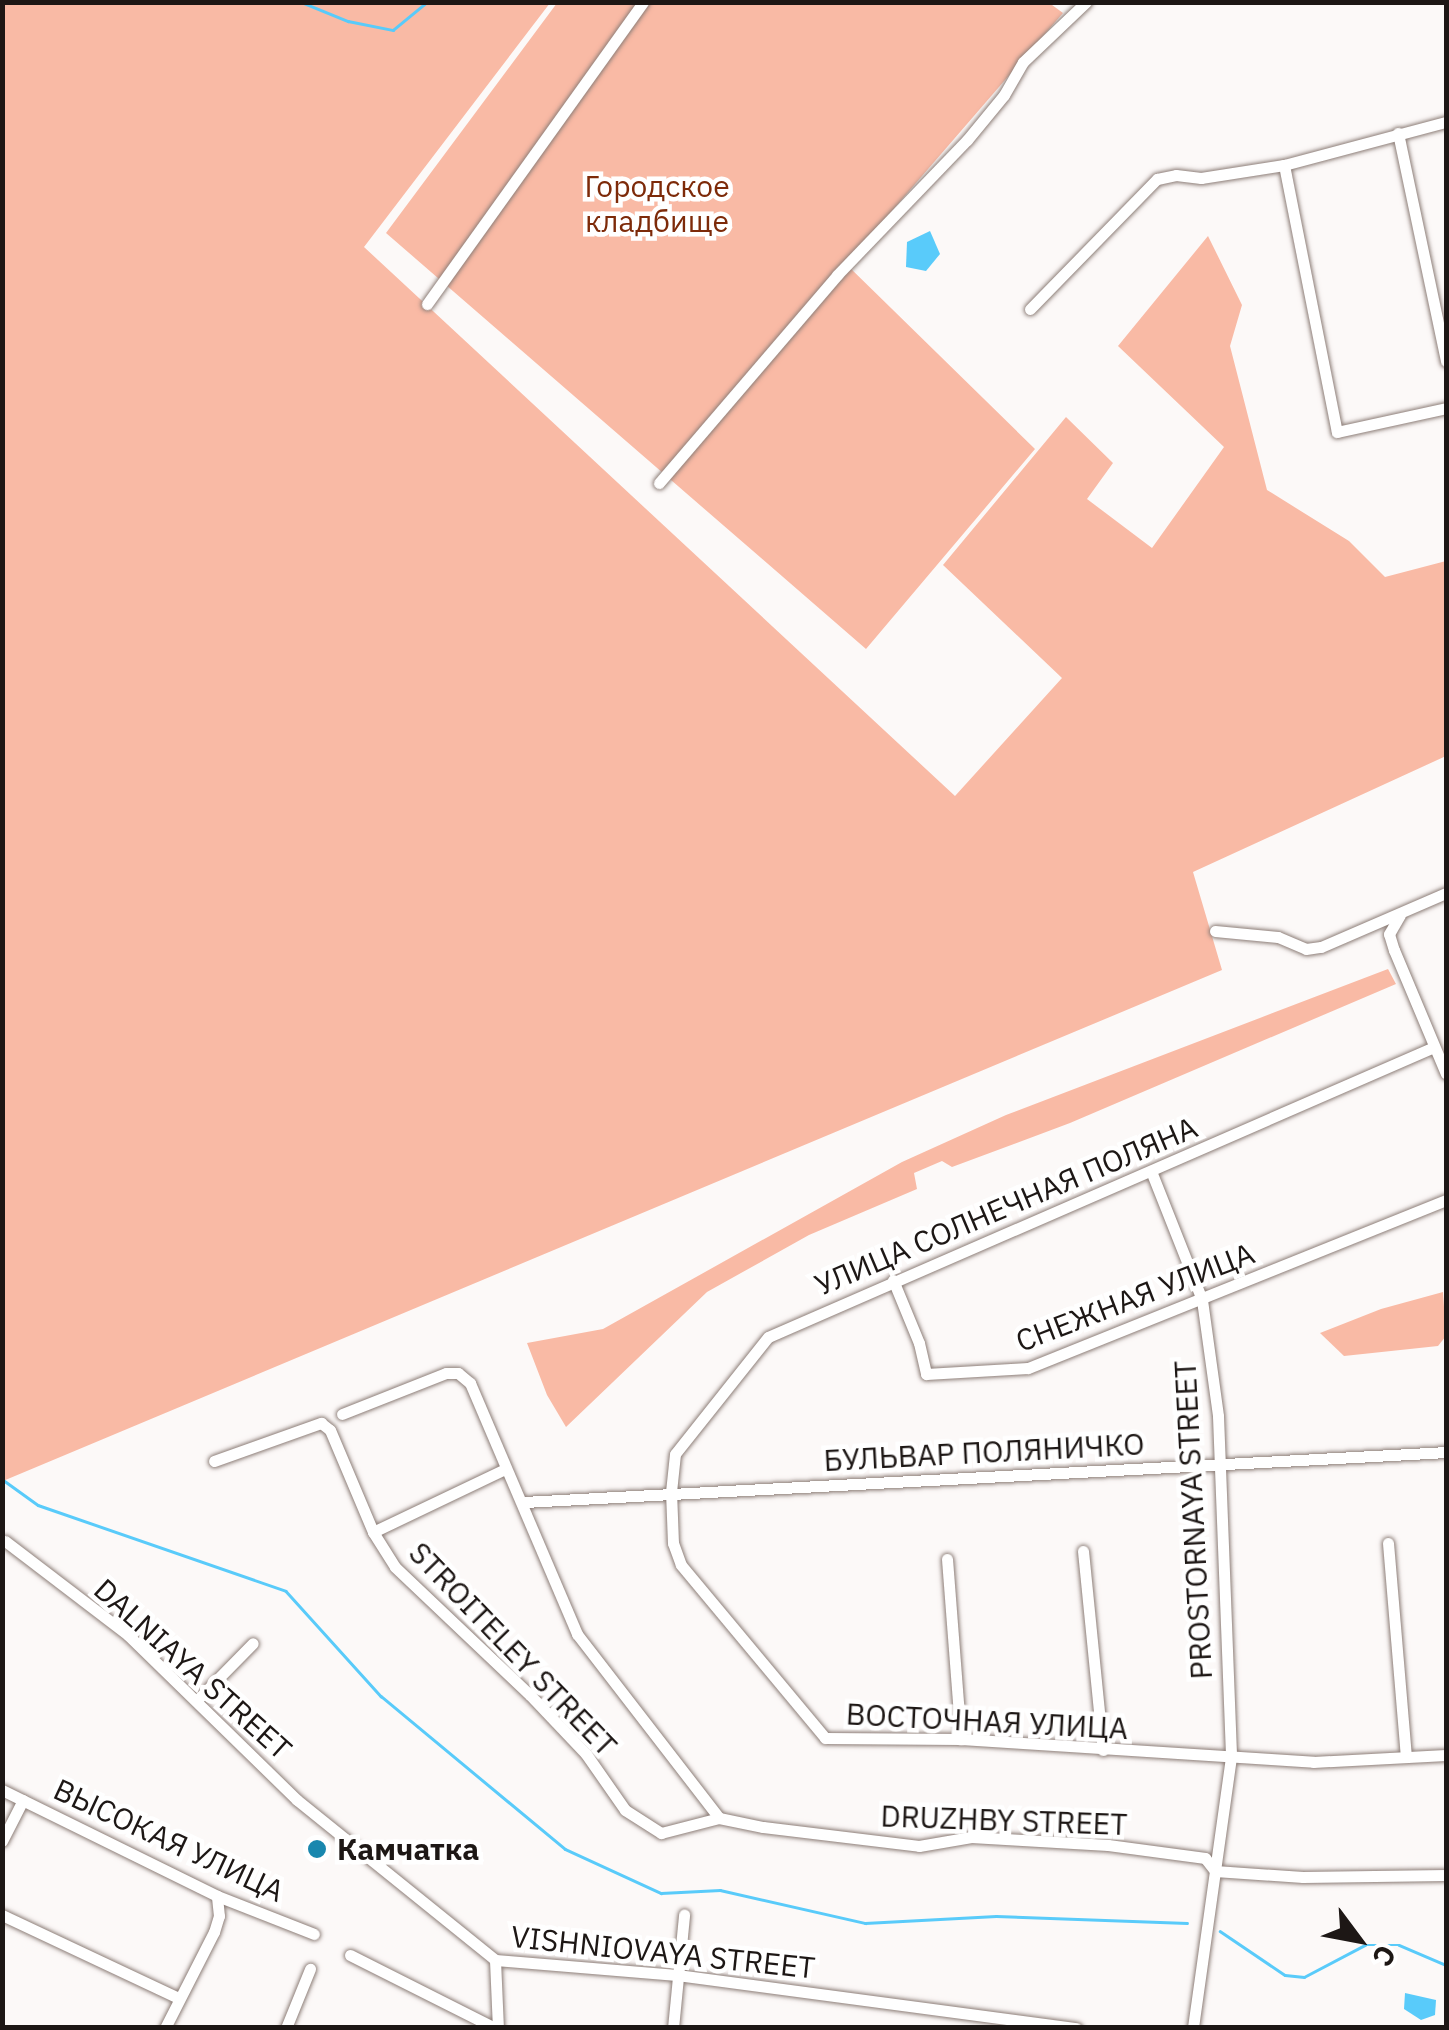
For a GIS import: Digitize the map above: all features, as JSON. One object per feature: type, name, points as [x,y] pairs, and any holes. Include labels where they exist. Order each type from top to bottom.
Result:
[{"type":"street","points":[[426,304],[642,2]]},
{"type":"street","points":[[660,483],[837,275],[967,140],[1004,95],[1023,62],[1086,2]]},
{"type":"street","points":[[1030,309],[1156,179],[1176,175],[1201,178],[1284,164],[1446,122]]},
{"type":"street","points":[[1398,133],[1446,360]]},
{"type":"street","points":[[1284,164],[1336,432],[1446,408]]},
{"type":"street","points":[[1215,931],[1278,937],[1306,948],[1321,947],[1446,893]]},
{"type":"street","points":[[1400,914],[1389,934],[1446,1074]]},
{"type":"street","name":"УЛИЦА СОЛНЕЧНАЯ ПОЛЯНА","points":[[671,1491],[675,1454],[768,1337],[1434,1047]]},
{"type":"street","name":"PROSTORNAYA STREET","points":[[1152,1171],[1202,1300],[1218,1416],[1231,1756],[1193,2028]]},
{"type":"street","name":"СНЕЖНАЯ УЛИЦА","points":[[893,1280],[926,1374],[1028,1368],[1446,1200]]},
{"type":"street","points":[[342,1414],[446,1373],[458,1373],[470,1383],[505,1469],[524,1502],[577,1634],[719,1818]]},
{"type":"street","name":"STROITELEY STREET","points":[[214,1461],[321,1423],[330,1430],[373,1532],[394,1567],[586,1754],[625,1810],[661,1834],[719,1818]]},
{"type":"street","name":"БУЛЬВАР ПОЛЯНИЧКО","points":[[524,1502],[671,1491],[1446,1452]]},
{"type":"street","points":[[373,1532],[505,1469]]},
{"type":"street","name":"ВОСТОЧНАЯ УЛИЦА","points":[[671,1491],[673,1543],[681,1565],[825,1738],[961,1739],[1313,1762],[1446,1754]]},
{"type":"street","name":"DALNIAYA STREET","points":[[5,1541],[128,1635],[298,1800]]},
{"type":"street","points":[[1388,1543],[1406,1756]]},
{"type":"street","points":[[1083,1551],[1103,1750]]},
{"type":"street","points":[[947,1558],[961,1739]]},
{"type":"street","points":[[198,1699],[254,1643]]},
{"type":"street","name":"ВЫСОКАЯ УЛИЦА","points":[[2,1790],[217,1896],[314,1934]]},
{"type":"street","points":[[2,1840],[23,1800]]},
{"type":"street","name":"VISHNIOVAYA STREET","points":[[298,1800],[495,1960],[677,1976],[1076,2028]]},
{"type":"street","name":"DRUZHBY STREET","points":[[719,1818],[762,1828],[918,1846],[971,1838],[1108,1844],[1205,1858],[1215,1870],[1302,1877],[1446,1875]]},
{"type":"street","points":[[166,2028],[214,1932],[217,1896]]},
{"type":"street","points":[[673,2028],[684,1915]]},
{"type":"street","points":[[2,1916],[178,1998]]},
{"type":"street","points":[[350,1955],[497,2028],[495,1960]]},
{"type":"street","points":[[286,2028],[310,1969]]},
{"type":"street","points":[[934,2028],[936,2010]]},
{"type":"green space","name":"Городское кладбище","points":[[1048,2],[1063,13],[846,264],[1035,449],[866,649],[386,233],[557,3]]},
{"type":"green space","points":[[3,3],[550,3],[364,247],[955,796],[1062,678],[943,565],[1066,417],[1113,463],[1087,499],[1152,548],[1224,447],[1118,346],[1208,236],[1242,305],[1230,346],[1267,490],[1349,541],[1385,577],[1446,561],[1446,756],[1193,872],[1222,970],[3,1481]]},
{"type":"green space","points":[[1388,969],[1396,984],[1070,1123],[952,1167],[942,1161],[914,1173],[917,1189],[809,1235],[707,1292],[566,1427],[547,1395],[527,1343],[603,1329],[902,1162],[1006,1115]]},
{"type":"green space","points":[[1443,1292],[1446,1336],[1438,1346],[1344,1356],[1320,1333],[1381,1309]]},
{"type":"water","points":[[930,231],[940,254],[926,271],[906,267],[907,242]]},
{"type":"water","points":[[1405,1993],[1436,2000],[1435,2015],[1421,2020],[1404,2009]]},
{"type":"waterway","points":[[301,2],[348,21],[393,30],[427,2]]},
{"type":"waterway","points":[[2,1479],[38,1505],[286,1591],[381,1696],[565,1849],[661,1893],[720,1890],[865,1923],[996,1916],[1187,1923]]},
{"type":"waterway","points":[[1220,1931],[1285,1975],[1304,1977],[1365,1945],[1399,1945],[1446,1965]]},
{"type":"place","name":"Камчатка","points":[[317,1849]]}]
